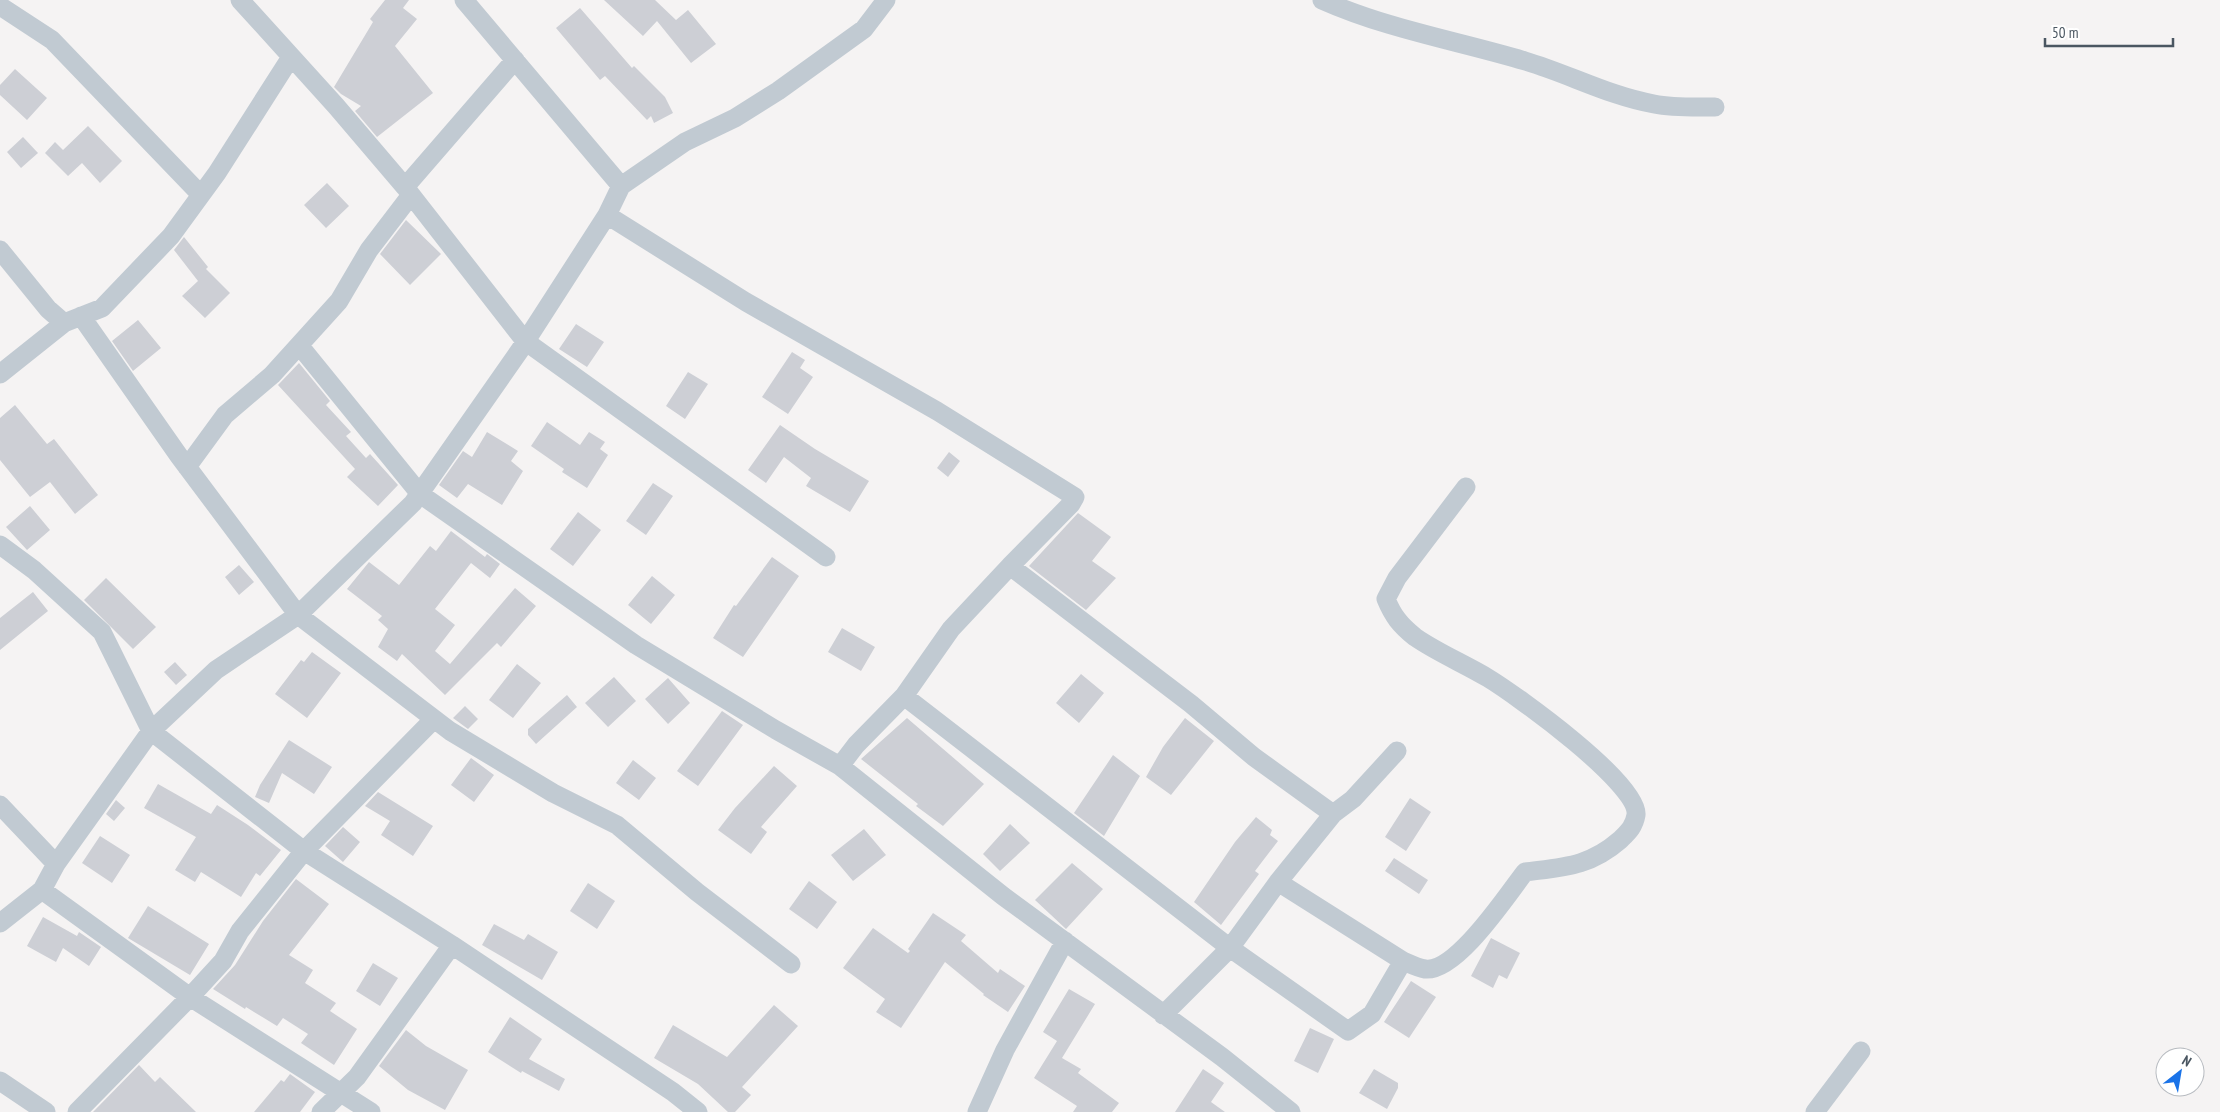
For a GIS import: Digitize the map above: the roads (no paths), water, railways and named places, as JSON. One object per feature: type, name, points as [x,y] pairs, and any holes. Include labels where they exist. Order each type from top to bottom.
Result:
[{"type":"street","points":[[240,0],[408,191],[525,341],[826,557]]},
{"type":"street","points":[[464,0],[621,186]]},
{"type":"street","points":[[0,922],[42,890],[56,864],[151,731],[216,670],[298,615],[413,503],[525,341],[607,215],[621,186],[685,142],[735,118],[778,92],[864,29],[886,0]]},
{"type":"street","points":[[1322,0],[1358,14],[1527,61],[1585,84],[1656,105],[1715,107]]},
{"type":"street","points":[[0,6],[52,40],[201,195]]},
{"type":"street","points":[[0,374],[72,319],[102,308],[171,236],[201,195],[291,57]]},
{"type":"street","points":[[187,468],[225,415],[272,376],[339,301],[369,250],[408,191],[515,60]]},
{"type":"street","points":[[607,215],[746,302],[937,411],[1074,497],[1072,504],[951,629],[904,696],[856,745],[840,766]]},
{"type":"street","points":[[0,250],[48,309],[72,319],[298,615],[450,731],[553,793],[617,825],[697,892],[791,964]]},
{"type":"street","points":[[299,345],[420,494],[636,645],[776,730],[840,766],[1003,896],[1292,1112]]},
{"type":"street","points":[[1278,882],[1403,961],[1426,970],[1441,964],[1470,944],[1525,872],[1581,864],[1606,853],[1632,829],[1636,814],[1630,796],[1583,747],[1490,679],[1416,637],[1393,616],[1386,599],[1397,578],[1466,487]]},
{"type":"street","points":[[0,545],[34,570],[102,632],[151,731],[304,851],[452,945],[673,1092],[698,1112]]},
{"type":"street","points":[[1010,566],[1190,704],[1254,756],[1333,814]]},
{"type":"street","points":[[904,696],[1230,948],[1348,1031],[1372,1014],[1403,961]]},
{"type":"street","points":[[77,1112],[223,961],[240,931],[304,851],[434,719]]},
{"type":"street","points":[[1163,1015],[1230,948],[1278,882],[1333,814],[1353,799],[1397,751]]},
{"type":"street","points":[[0,804],[56,864]]},
{"type":"street","points":[[42,890],[190,997],[371,1112]]},
{"type":"street","points":[[977,1112],[1005,1050],[1065,941]]},
{"type":"street","points":[[321,1112],[357,1077],[452,945]]},
{"type":"street","points":[[1814,1112],[1862,1051]]},
{"type":"street","points":[[0,1081],[46,1112]]}]
